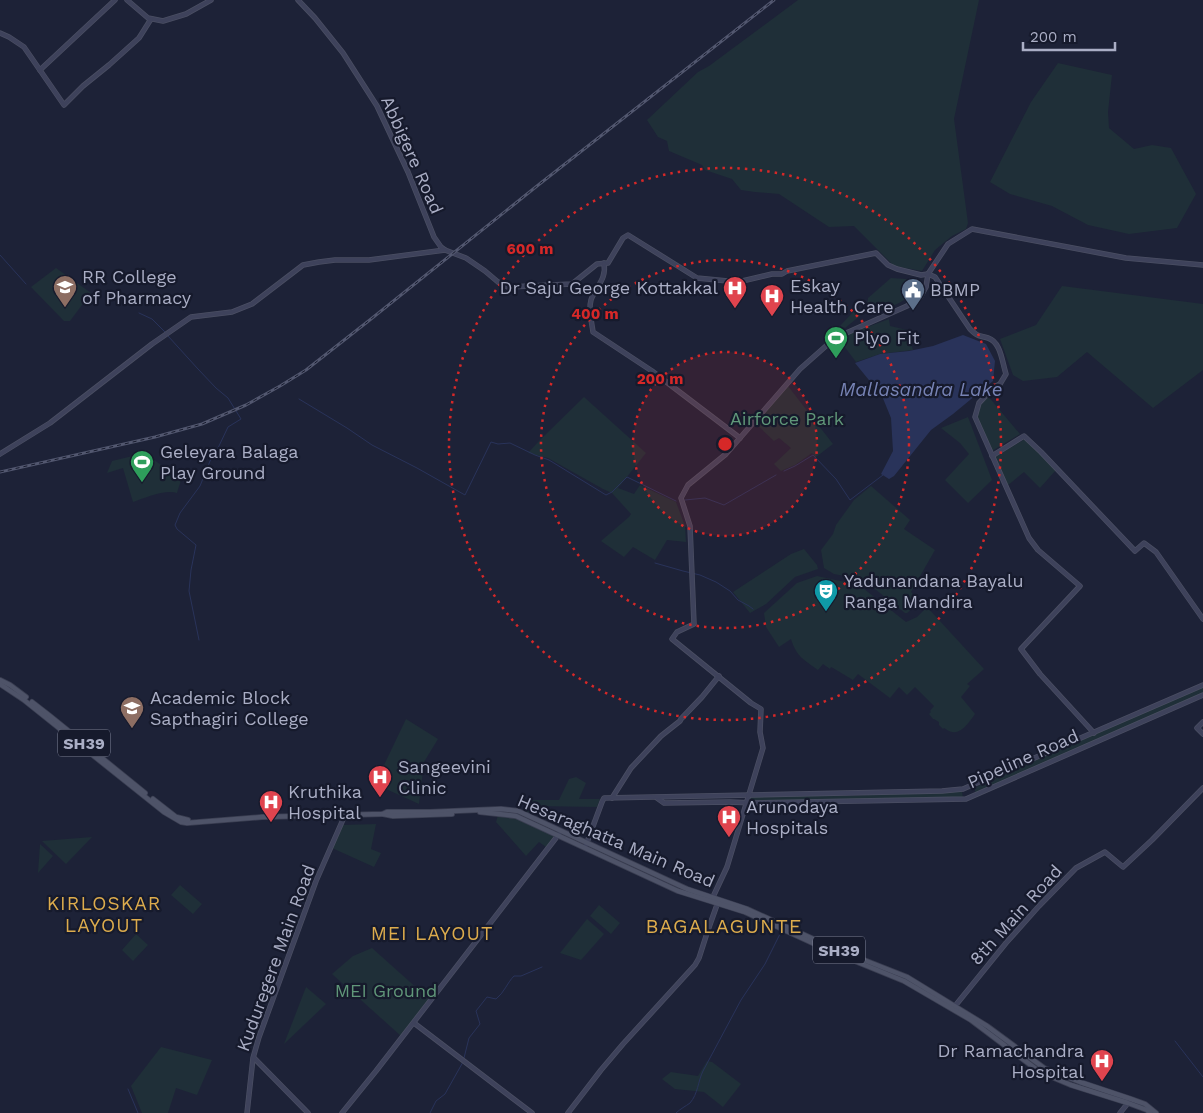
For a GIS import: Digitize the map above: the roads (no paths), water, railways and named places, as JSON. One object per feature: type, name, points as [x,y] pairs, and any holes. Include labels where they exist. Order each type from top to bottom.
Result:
[{"type":"main road","name":"Hesaraghatta Main Road","points":[[0,682],[10,685],[50,716],[165,811],[186,820],[508,809],[518,811],[562,830],[586,845]]},
{"type":"main road","points":[[384,814],[393,816],[483,812],[516,816],[586,845],[678,891],[718,902]]},
{"type":"main road","name":"Hesaraghatta Main Road","points":[[718,902],[747,909],[831,947],[907,977],[1002,1036],[1044,1068],[1138,1102],[1151,1108],[1156,1113]]},
{"type":"main road","name":"Hesaraghatta Main Road","points":[[718,902],[904,981],[971,1020],[1040,1072],[1071,1085],[1128,1102],[1150,1113]]},
{"type":"street","points":[[40,70],[116,0]]},
{"type":"street","points":[[127,0],[148,18],[163,22],[186,14],[211,0]]},
{"type":"street","name":"Abbigere Road","points":[[298,0],[343,53],[377,106],[408,172],[434,237],[445,250]]},
{"type":"street","points":[[0,33],[22,45],[64,105],[83,86],[135,42],[151,19]]},
{"type":"street","points":[[711,900],[725,871],[762,748],[760,732],[761,709],[672,639],[677,632],[694,624],[690,526],[681,498],[688,485],[726,454],[800,369],[835,338],[907,306],[921,296],[926,287],[928,274],[948,244],[972,230],[1126,258],[1203,265]]},
{"type":"street","points":[[0,454],[50,423],[152,344],[191,317],[232,312],[252,304],[304,265],[310,263],[369,260],[445,250],[466,258],[498,282],[508,287],[572,284],[598,264],[608,263],[623,238],[628,235],[697,278],[738,282],[876,253],[888,265],[921,275],[928,274],[935,277],[970,329],[976,335],[991,339],[997,345],[1006,374],[1000,384],[993,388],[979,403],[975,417],[1029,538],[1038,550],[1080,586],[1020,649],[1040,674],[1094,733]]},
{"type":"street","points":[[604,264],[605,270],[601,283],[591,301],[590,311],[593,332],[652,371],[740,438]]},
{"type":"street","points":[[992,456],[1024,436],[1135,551],[1144,543],[1156,552],[1203,619]]},
{"type":"street","points":[[612,798],[631,768],[661,736],[680,721],[719,676]]},
{"type":"street","name":"Pipeline Road","points":[[657,798],[963,789],[1203,685]]},
{"type":"street","name":"Pipeline Road","points":[[657,798],[664,803],[966,799],[1203,696]]},
{"type":"street","points":[[1203,722],[1197,728],[1203,734]]},
{"type":"street","name":"8th Main Road","points":[[955,1006],[1034,911],[1076,868],[1104,852],[1123,868],[1203,788]]},
{"type":"street","points":[[586,845],[604,798],[657,798]]},
{"type":"street","name":"Kuduregere Main Road","points":[[247,1113],[253,1058],[316,882],[345,816]]},
{"type":"street","points":[[342,1113],[414,1023],[562,830]]},
{"type":"street","points":[[568,1113],[623,1044],[695,965],[718,902]]},
{"type":"street","points":[[414,1023],[532,1113]]},
{"type":"street","points":[[253,1058],[308,1113]]},
{"type":"street","points":[[1120,1113],[1128,1102]]},
{"type":"water","name":"Mallasandra Lake","points":[[963,335],[986,344],[995,361],[993,381],[931,430],[894,476],[889,479],[881,474],[893,451],[891,418],[882,396],[855,363],[880,354],[933,346]]},
{"type":"waterway","points":[[0,255],[26,284]]},
{"type":"waterway","points":[[139,313],[152,319],[165,332]]},
{"type":"waterway","points":[[168,336],[216,388],[228,398],[241,419],[228,427],[210,461],[200,486],[180,513],[175,525],[177,529],[196,545],[189,591],[199,640]]},
{"type":"waterway","points":[[299,399],[372,445],[465,495],[491,442],[498,444],[510,443],[549,460],[606,495],[612,492],[627,477],[676,501]]},
{"type":"waterway","points":[[784,471],[813,455],[836,479],[850,500],[883,475]]},
{"type":"waterway","points":[[685,500],[705,498],[724,505],[776,475]]},
{"type":"waterway","points":[[655,563],[700,575],[716,582],[730,591],[738,600],[753,609]]},
{"type":"waterway","points":[[676,1113],[693,1099],[703,1071],[741,1000],[765,964],[780,934]]},
{"type":"waterway","points":[[464,1058],[469,1038],[480,1024],[476,1011],[487,997],[496,999],[514,976],[521,976],[542,967]]},
{"type":"waterway","points":[[1175,1041],[1203,1077]]},
{"type":"waterway","points":[[430,1113],[436,1101],[445,1094],[463,1062]]},
{"type":"waterway","points":[[128,1089],[138,1113]]},
{"type":"railway","points":[[0,472],[155,437],[202,424],[246,405],[280,386],[306,370],[774,0]]},
{"type":"place","name":"RR College of Pharmacy","points":[[65,308]]},
{"type":"place","name":"Dr Saju George Kottakkal","points":[[735,309]]},
{"type":"place","name":"BBMP","points":[[913,311]]},
{"type":"place","name":"Eskay Health Care","points":[[772,317]]},
{"type":"place","name":"Plyo Fit","points":[[836,359]]},
{"type":"place","name":"Geleyara Balaga Play Ground","points":[[142,483]]},
{"type":"place","name":"Yadunandana Bayalu Ranga Mandira","points":[[826,612]]},
{"type":"place","name":"Academic Block Sapthagiri College","points":[[132,729]]},
{"type":"place","name":"Sangeevini Clinic","points":[[380,798]]},
{"type":"place","name":"Kruthika Hospital","points":[[271,823]]},
{"type":"place","name":"Arunodaya Hospitals","points":[[729,838]]},
{"type":"place","name":"Dr Ramachandra Hospital","points":[[1102,1082]]},
{"type":"district","name":"KIRLOSKAR LAYOUT","points":[[104,914]]},
{"type":"district","name":"BAGALAGUNTE","points":[[724,926]]},
{"type":"district","name":"MEI LAYOUT","points":[[432,933]]},
{"type":"park label","name":"Airforce Park","points":[[787,419]]},
{"type":"park label","name":"MEI Ground","points":[[386,991]]}]
